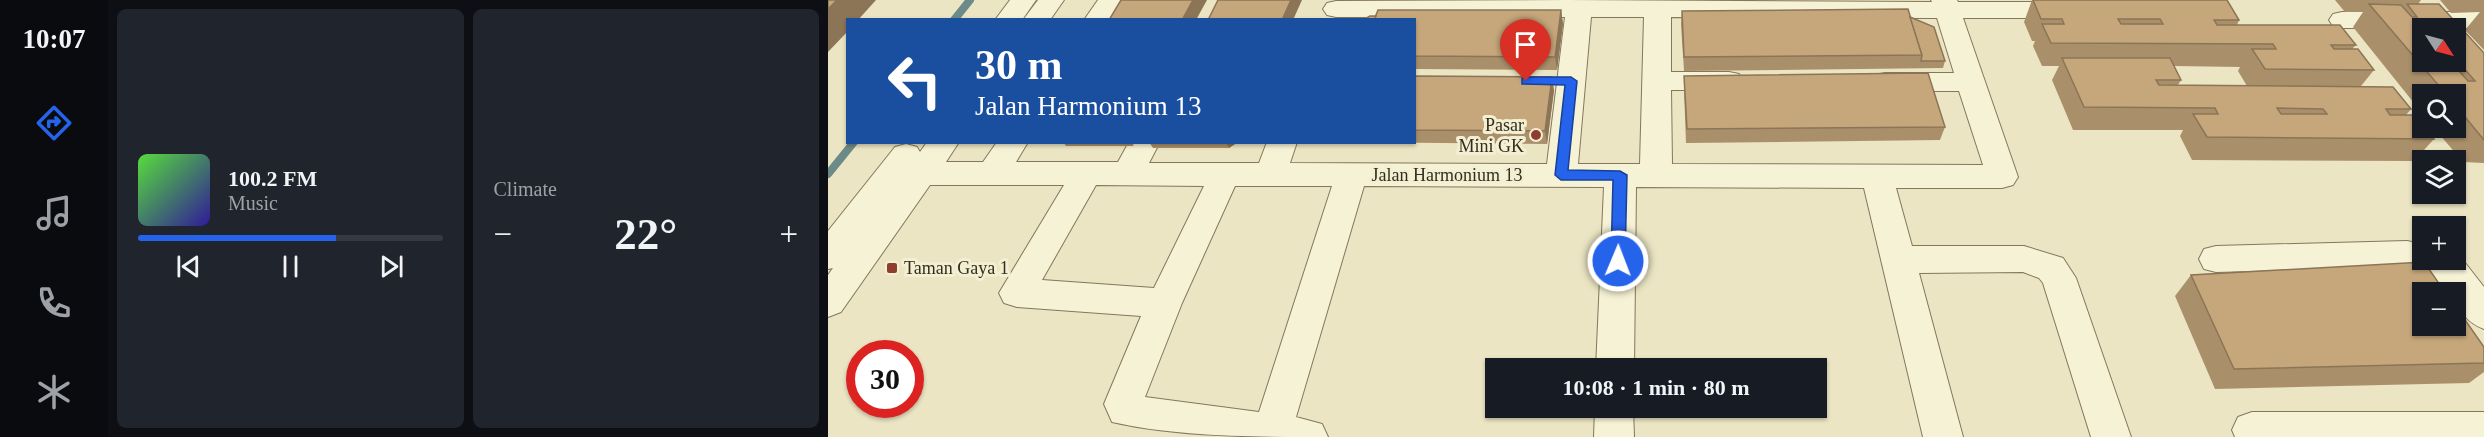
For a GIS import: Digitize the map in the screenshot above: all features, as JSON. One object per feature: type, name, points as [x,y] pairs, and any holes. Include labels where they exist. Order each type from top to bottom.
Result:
[{"type":"street","points":[[1010,18],[1023,0]]},
{"type":"street","points":[[1038,18],[1051,0]]},
{"type":"street","points":[[1098,18],[1111,0]]},
{"type":"street","points":[[1561,175],[1560,81],[1579,4]]},
{"type":"street","points":[[1656,176],[1658,4]]},
{"type":"street","points":[[1335,9],[1658,4],[1945,5],[2099,10]]},
{"type":"street","points":[[1854,82],[1971,82],[1945,5]]},
{"type":"street","points":[[2342,20],[2484,20]]},
{"type":"street","points":[[1657,81],[1750,81]]},
{"type":"street","name":"Jalan Harmonium 13","points":[[910,163],[992,173],[2002,177],[1971,82]]},
{"type":"street","points":[[828,256],[910,163],[941,144]]},
{"type":"street","points":[[992,173],[1012,144]]},
{"type":"street","points":[[1128,173],[1144,144]]},
{"type":"street","points":[[1270,174],[1281,144]]},
{"type":"street","points":[[828,302],[910,163]]},
{"type":"street","points":[[1087,173],[1017,293],[1164,303]]},
{"type":"street","points":[[1225,174],[1164,303],[1123,404],[1126,410],[1138,414],[1308,437]]},
{"type":"street","points":[[1272,432],[1352,174]]},
{"type":"street","points":[[1616,358],[1620,175]]},
{"type":"street","points":[[1877,176],[1943,437]]},
{"type":"street","points":[[2216,259],[2412,255]]},
{"type":"street","points":[[1898,260],[2024,259],[2036,261],[2051,268],[2059,278],[2111,437]]},
{"type":"street","points":[[2447,270],[2454,274],[2484,314]]},
{"type":"street","points":[[1614,418],[1614,437]]},
{"type":"street","points":[[2252,430],[2297,434],[2357,434],[2484,430]]},
{"type":"building","points":[[828,0],[837,0],[828,9]]},
{"type":"building","points":[[1121,0],[1193,0],[1183,18],[1110,18]]},
{"type":"building","points":[[1218,0],[1291,0],[1283,18],[1209,18]]},
{"type":"building","points":[[2033,0],[2227,0],[2239,20],[2214,20],[2217,25],[2340,25],[2356,45],[2331,45],[2334,49],[2358,49],[2374,70],[2265,69],[2252,49],[2276,49],[2273,44],[2051,43],[2042,24],[2064,24],[2062,19],[2041,19]],"holes":[[[2118,19],[2160,19],[2163,24],[2121,24]]]},
{"type":"building","points":[[2369,4],[2401,5],[2412,17],[2417,17],[2407,4],[2439,4],[2452,18],[2412,18],[2412,54]]},
{"type":"building","points":[[1908,9],[1922,55],[1684,57],[1682,11]]},
{"type":"building","points":[[1378,10],[1561,10],[1555,57],[1416,56],[1416,18],[1375,18]]},
{"type":"building","points":[[1910,17],[1934,27],[1945,61],[1921,61],[1922,55]]},
{"type":"building","points":[[2466,33],[2484,53],[2484,140],[2466,118],[2466,84],[2437,84],[2427,72],[2460,72],[2468,81],[2475,81],[2466,71]]},
{"type":"building","points":[[2062,58],[2170,58],[2181,80],[2156,80],[2159,85],[2393,87],[2411,109],[2386,109],[2390,115],[2412,115],[2412,138],[2434,139],[2207,137],[2193,114],[2218,114],[2215,108],[2084,107]],"holes":[[[2277,108],[2323,109],[2327,114],[2281,114]]]},
{"type":"building","points":[[1928,73],[1945,127],[1687,129],[1684,76]]},
{"type":"building","points":[[1416,76],[1552,77],[1545,131],[1416,130]]},
{"type":"building","points":[[2412,263],[2412,270],[2430,270],[2438,282],[2412,282],[2412,336],[2466,336],[2466,321],[2484,347],[2484,363],[2234,369],[2191,275]]},
{"type":"waterway","points":[[956,18],[970,0]]},
{"type":"waterway","points":[[828,174],[852,144]]},
{"type":"place","name":"Pasar Mini GK","points":[[1536,135]]},
{"type":"place","name":"Taman Gaya 1","points":[[892,268]]},
{"type":"route","points":[[1526,81],[1571,81],[1561,175],[1620,175],[1618,261]]}]
